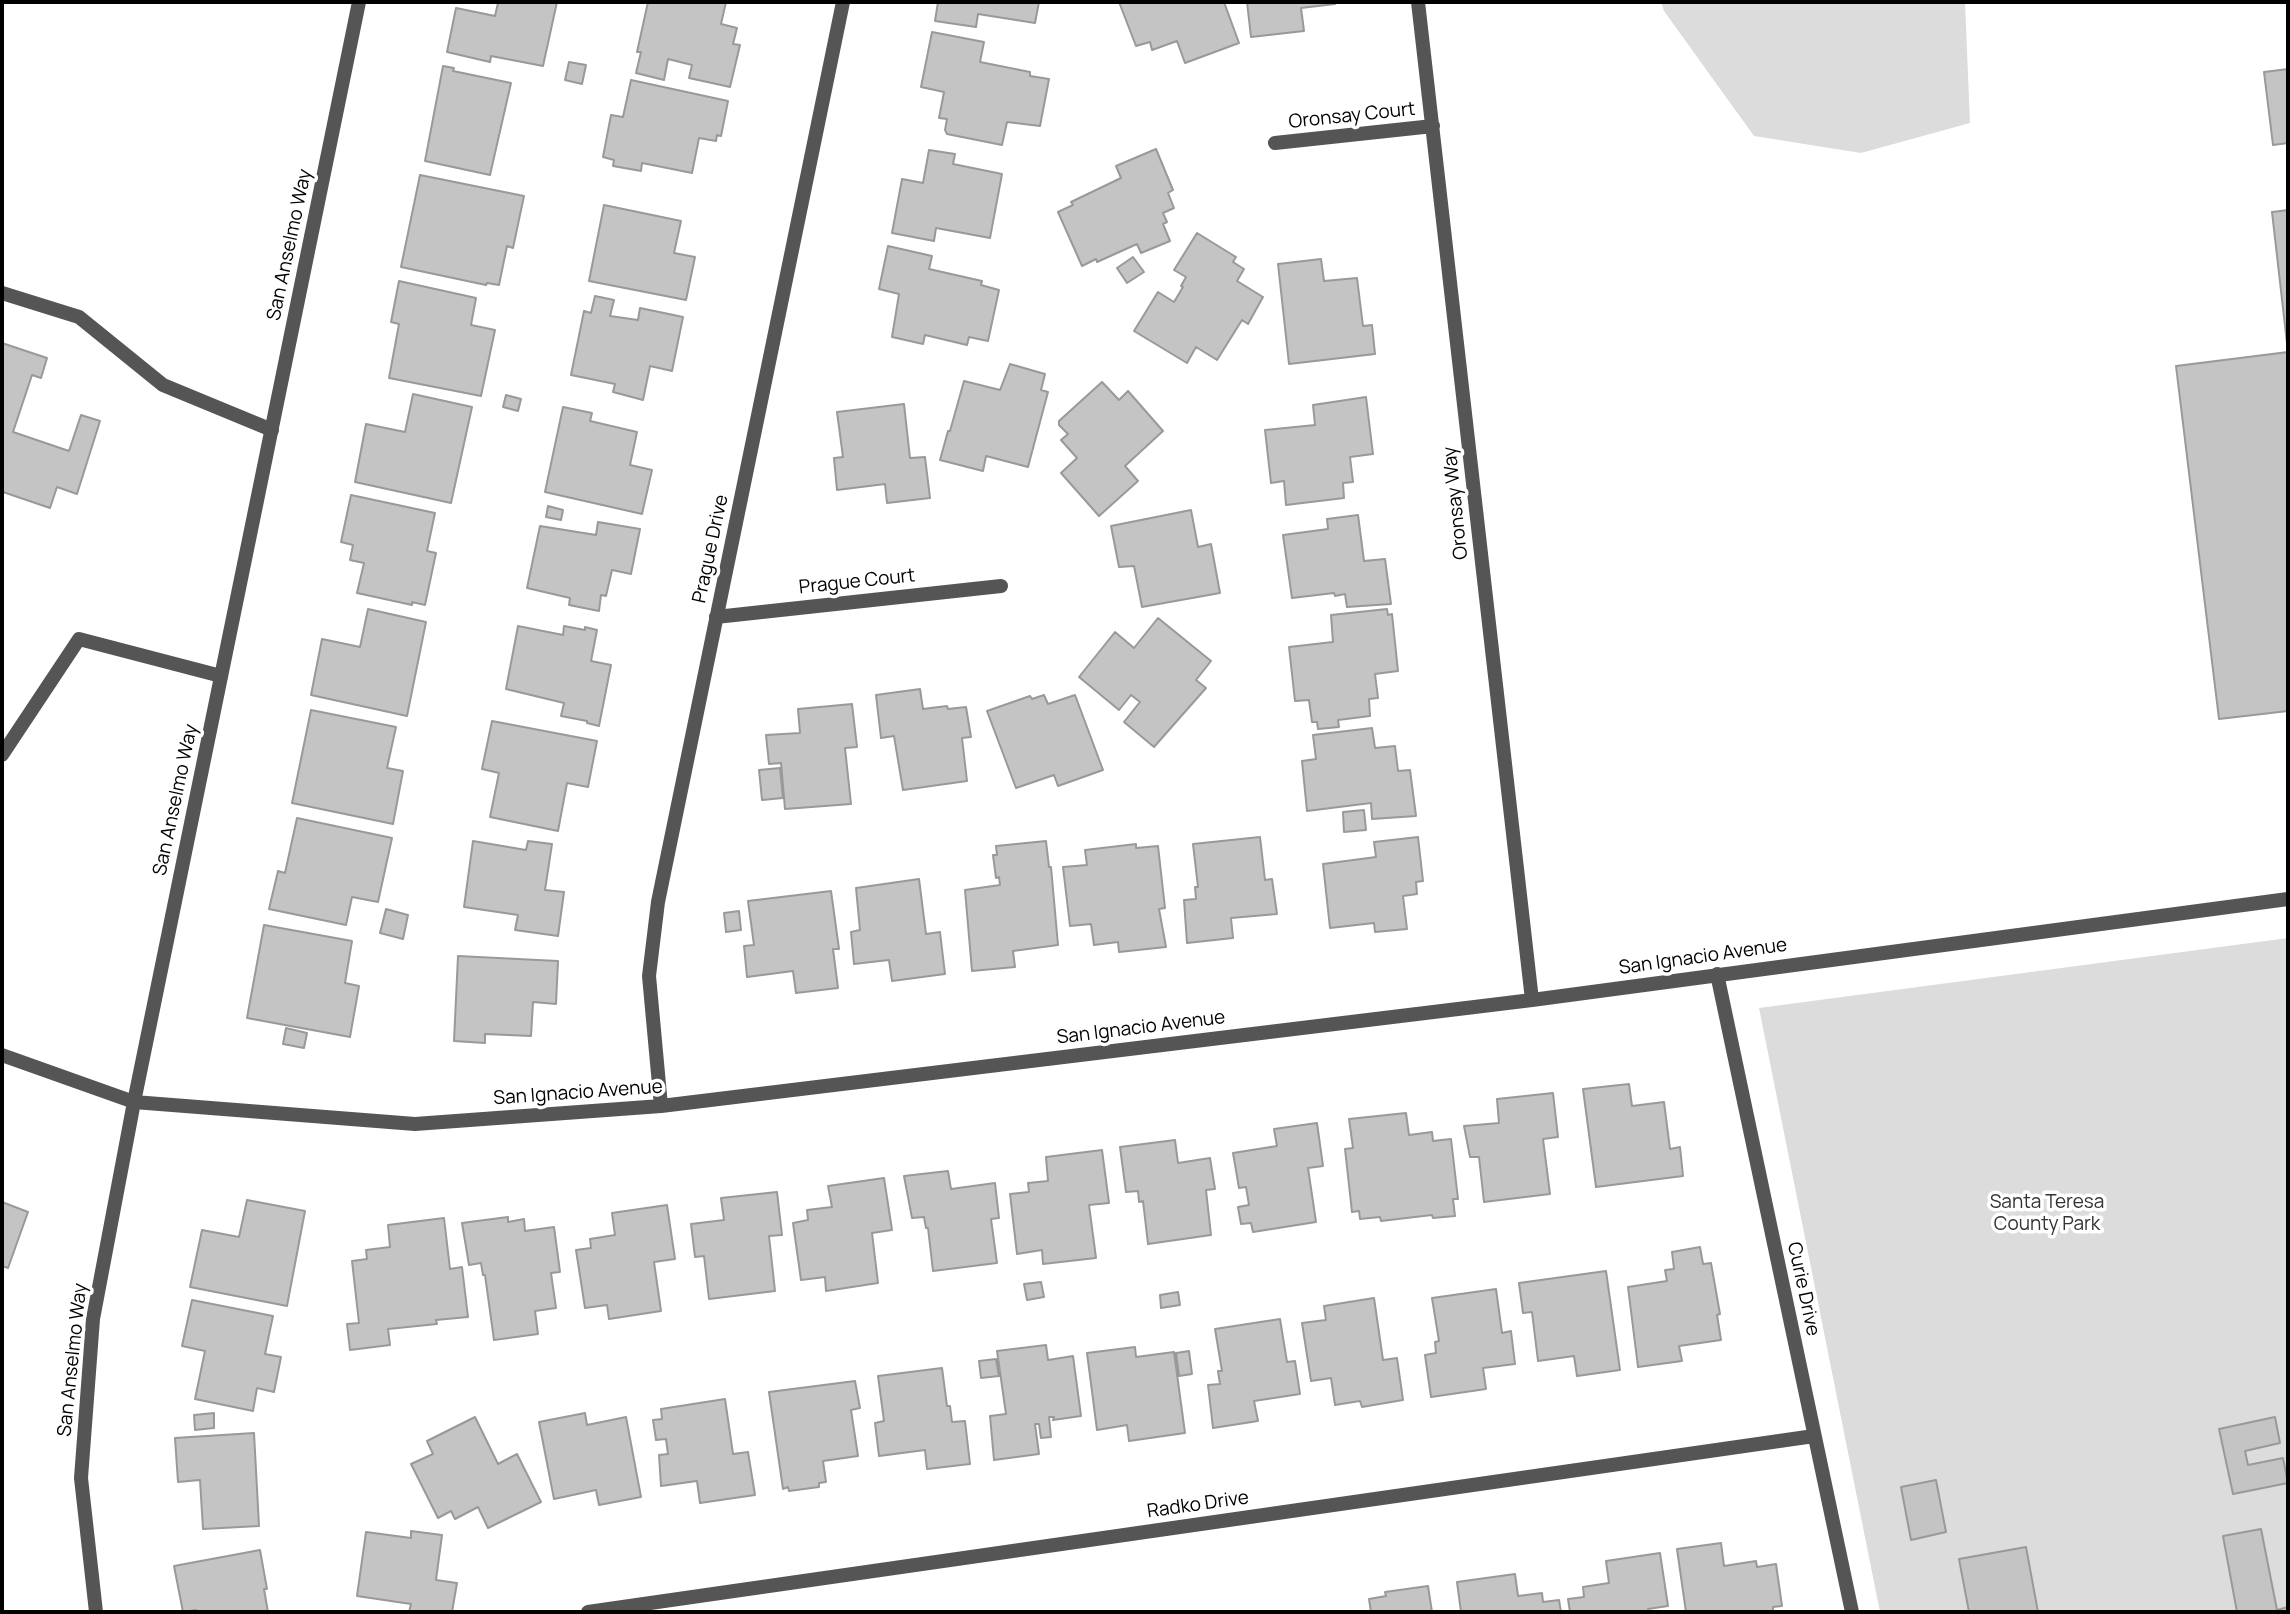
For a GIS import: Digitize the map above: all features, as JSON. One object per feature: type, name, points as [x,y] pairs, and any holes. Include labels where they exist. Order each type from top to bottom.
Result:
[{"type":"street","name":"San Anselmo Way","points":[[96,1612],[81,1478],[92,1332],[134,1102],[359,2]]},
{"type":"street","name":"Prague Drive","points":[[661,1106],[649,976],[658,902],[843,2]]},
{"type":"street","name":"Oronsay Way","points":[[1418,2],[1532,999]]},
{"type":"street","name":"Oronsay Court","points":[[1275,143],[1433,126]]},
{"type":"street","points":[[2,293],[79,317],[163,385],[272,430]]},
{"type":"street","name":"Prague Court","points":[[716,617],[1002,586]]},
{"type":"street","points":[[2,755],[79,639],[221,676]]},
{"type":"street","name":"San Ignacio Avenue","points":[[2,1055],[134,1102],[415,1124],[661,1106],[1532,999],[2288,899]]},
{"type":"street","name":"Curie Drive","points":[[1717,974],[1852,1612]]},
{"type":"street","name":"Radko Drive","points":[[588,1612],[1814,1436]]},
{"type":"green space","points":[[1661,2],[1965,2],[1970,123],[1861,153],[1754,136],[1664,11]]},
{"type":"green space","name":"Santa Teresa County Park","points":[[2288,938],[2288,1612],[1880,1612],[1759,1008]]},
{"type":"building","points":[[489,2],[557,2],[543,66],[491,56],[490,62],[447,52],[456,8],[495,16],[498,3]]},
{"type":"building","points":[[648,2],[726,2],[721,24],[737,28],[733,44],[740,45],[730,87],[689,78],[692,65],[668,59],[664,80],[636,73],[641,52],[637,52]]},
{"type":"building","points":[[938,2],[1039,2],[1035,23],[978,14],[976,27],[935,21]]},
{"type":"building","points":[[1119,2],[1224,2],[1239,43],[1185,63],[1177,41],[1152,50],[1150,42],[1136,46]]},
{"type":"building","points":[[1247,2],[1335,4],[1301,8],[1304,31],[1251,37]]},
{"type":"building","points":[[932,32],[984,42],[980,62],[1030,72],[1030,76],[1049,79],[1040,126],[1007,122],[1002,145],[947,134],[947,119],[939,118],[944,92],[921,87]]},
{"type":"building","points":[[569,62],[586,65],[582,84],[565,80]]},
{"type":"building","points":[[443,66],[454,68],[453,71],[511,83],[490,175],[425,161]]},
{"type":"building","points":[[2288,69],[2288,143],[2273,145],[2264,72]]},
{"type":"building","points":[[631,80],[728,101],[721,136],[717,135],[716,141],[699,138],[692,173],[642,163],[641,171],[613,166],[614,160],[603,157],[611,115],[623,117]]},
{"type":"building","points":[[1156,149],[1173,190],[1168,193],[1174,208],[1163,213],[1167,222],[1163,224],[1170,241],[1141,253],[1137,244],[1082,266],[1058,212],[1073,205],[1071,202],[1121,178],[1116,166]]},
{"type":"building","points":[[929,150],[955,154],[953,164],[1002,174],[990,238],[936,228],[934,241],[892,233],[902,179],[923,183]]},
{"type":"building","points":[[420,175],[524,196],[513,248],[507,246],[499,285],[486,285],[401,267]]},
{"type":"building","points":[[604,205],[681,221],[674,253],[695,257],[686,300],[589,281]]},
{"type":"building","points":[[2288,210],[2288,352],[2272,212]]},
{"type":"building","points":[[1197,233],[1236,257],[1233,262],[1244,269],[1237,281],[1263,297],[1248,324],[1242,320],[1217,360],[1196,347],[1187,363],[1134,331],[1158,292],[1174,302],[1186,277],[1174,270]]},
{"type":"building","points":[[888,246],[932,256],[929,269],[982,281],[981,285],[999,290],[988,341],[969,337],[967,345],[925,335],[923,344],[892,337],[899,294],[879,289]]},
{"type":"building","points":[[1133,257],[1144,272],[1127,283],[1117,268]]},
{"type":"building","points":[[1321,259],[1324,281],[1357,278],[1363,326],[1372,325],[1375,354],[1289,364],[1278,264]]},
{"type":"building","points":[[399,281],[476,298],[471,325],[495,330],[481,396],[389,378],[399,324],[391,322]]},
{"type":"building","points":[[595,296],[614,300],[610,316],[638,320],[640,308],[683,317],[672,371],[650,366],[643,400],[613,392],[615,384],[571,375],[584,311],[591,313]]},
{"type":"building","points":[[2,343],[47,358],[41,378],[32,375],[13,432],[69,451],[81,415],[100,421],[77,494],[57,487],[50,508],[3,492],[2,494]]},
{"type":"building","points":[[2288,352],[2288,711],[2219,719],[2176,366]]},
{"type":"building","points":[[1010,364],[1045,374],[1041,390],[1048,392],[1028,467],[986,456],[983,471],[940,460],[964,381],[1000,390]]},
{"type":"building","points":[[1102,382],[1119,400],[1128,391],[1163,431],[1125,466],[1138,481],[1099,516],[1061,473],[1077,458],[1061,440],[1068,434],[1059,425],[1059,421]]},
{"type":"building","points":[[413,394],[472,407],[451,503],[355,482],[366,424],[405,432]]},
{"type":"building","points":[[506,395],[521,399],[518,411],[503,407]]},
{"type":"building","points":[[1366,397],[1373,454],[1350,457],[1353,482],[1343,483],[1344,498],[1286,505],[1284,481],[1271,483],[1265,430],[1315,425],[1313,405]]},
{"type":"building","points":[[904,404],[910,458],[925,457],[930,498],[887,503],[885,484],[837,490],[834,458],[843,457],[837,412]]},
{"type":"building","points":[[563,407],[592,413],[590,421],[637,432],[630,465],[652,470],[642,514],[545,492]]},
{"type":"building","points":[[351,495],[435,513],[427,551],[436,553],[425,605],[412,602],[412,605],[357,593],[364,563],[350,560],[353,545],[341,542]]},
{"type":"building","points":[[548,506],[563,510],[561,520],[546,517]]},
{"type":"building","points":[[1191,510],[1198,547],[1211,544],[1220,593],[1142,607],[1134,566],[1119,567],[1111,526]]},
{"type":"building","points":[[1358,515],[1364,561],[1385,559],[1391,604],[1347,607],[1345,594],[1335,596],[1334,593],[1292,598],[1283,535],[1328,529],[1327,519]]},
{"type":"building","points":[[598,522],[640,529],[631,574],[612,570],[606,596],[601,595],[599,611],[569,605],[570,598],[527,588],[540,526],[596,535]]},
{"type":"building","points":[[368,609],[426,622],[407,716],[311,695],[322,639],[360,647]]},
{"type":"building","points":[[1387,609],[1388,615],[1392,614],[1398,671],[1375,674],[1378,698],[1369,699],[1370,716],[1338,720],[1339,727],[1318,729],[1317,722],[1312,722],[1309,700],[1295,701],[1289,647],[1333,642],[1331,615]]},
{"type":"building","points":[[1158,618],[1211,661],[1196,680],[1206,688],[1154,747],[1124,722],[1140,702],[1131,695],[1119,710],[1079,677],[1115,632],[1134,648]]},
{"type":"building","points":[[518,626],[563,635],[564,626],[597,630],[591,661],[611,665],[599,726],[561,716],[564,703],[506,689]]},
{"type":"building","points":[[920,689],[923,709],[966,707],[971,737],[962,738],[967,781],[903,790],[894,736],[881,738],[876,695]]},
{"type":"building","points":[[1044,695],[1048,704],[1075,695],[1103,770],[1058,786],[1054,775],[1016,788],[987,711],[1030,696],[1032,699]]},
{"type":"building","points":[[852,704],[857,747],[845,748],[851,804],[785,809],[781,763],[769,764],[766,735],[800,733],[798,709]]},
{"type":"building","points":[[311,710],[396,727],[387,768],[403,771],[393,824],[292,803]]},
{"type":"building","points":[[492,721],[597,741],[588,787],[567,783],[558,831],[490,817],[499,773],[482,769]]},
{"type":"building","points":[[1372,728],[1375,748],[1395,746],[1398,771],[1410,770],[1416,816],[1372,819],[1371,803],[1307,811],[1302,761],[1316,759],[1313,735]]},
{"type":"building","points":[[780,768],[783,798],[762,800],[759,770]]},
{"type":"building","points":[[1364,810],[1366,830],[1344,832],[1343,812]]},
{"type":"building","points":[[297,818],[392,838],[378,902],[352,897],[346,925],[269,909],[278,871],[285,873]]},
{"type":"building","points":[[1260,837],[1265,880],[1272,879],[1277,914],[1231,918],[1233,938],[1187,943],[1184,900],[1196,899],[1195,887],[1198,887],[1193,844]]},
{"type":"building","points":[[1418,837],[1423,881],[1416,882],[1417,894],[1403,896],[1407,929],[1375,932],[1374,923],[1330,928],[1323,864],[1376,857],[1374,842]]},
{"type":"building","points":[[473,841],[526,850],[528,841],[552,844],[545,890],[564,892],[558,936],[515,930],[518,915],[464,907]]},
{"type":"building","points":[[1046,841],[1058,945],[1013,951],[1015,967],[972,971],[965,890],[1000,885],[999,877],[996,878],[993,855],[997,855],[996,846]]},
{"type":"building","points":[[1136,844],[1136,848],[1158,846],[1165,908],[1159,909],[1166,947],[1119,952],[1118,942],[1094,945],[1091,924],[1070,926],[1063,867],[1087,865],[1085,850]]},
{"type":"building","points":[[919,879],[926,934],[940,932],[945,974],[892,981],[889,960],[854,964],[851,932],[860,930],[856,888]]},
{"type":"building","points":[[831,891],[839,949],[833,949],[838,988],[796,993],[793,971],[747,977],[744,946],[754,945],[748,901]]},
{"type":"building","points":[[386,909],[408,915],[403,939],[380,933]]},
{"type":"building","points":[[739,911],[741,930],[726,932],[724,913]]},
{"type":"building","points":[[264,925],[352,941],[345,983],[359,986],[350,1037],[247,1018]]},
{"type":"building","points":[[458,956],[558,961],[556,1004],[533,1002],[531,1036],[485,1034],[485,1043],[454,1041]]},
{"type":"building","points":[[286,1028],[307,1033],[304,1048],[283,1044]]},
{"type":"building","points":[[1629,1084],[1632,1106],[1664,1102],[1670,1149],[1680,1147],[1683,1176],[1596,1187],[1583,1089]]},
{"type":"building","points":[[1553,1093],[1558,1137],[1543,1139],[1550,1194],[1484,1202],[1479,1157],[1470,1157],[1464,1126],[1499,1123],[1497,1099]]},
{"type":"building","points":[[1406,1113],[1409,1135],[1432,1132],[1433,1141],[1451,1139],[1458,1199],[1453,1199],[1455,1216],[1433,1218],[1432,1215],[1381,1221],[1380,1217],[1360,1219],[1359,1211],[1352,1212],[1345,1149],[1353,1148],[1349,1119]]},
{"type":"building","points":[[1317,1123],[1323,1166],[1308,1168],[1316,1222],[1253,1232],[1251,1223],[1241,1224],[1238,1207],[1249,1205],[1246,1187],[1239,1188],[1233,1153],[1277,1146],[1274,1129]]},
{"type":"building","points":[[1175,1140],[1178,1163],[1210,1158],[1215,1189],[1206,1190],[1211,1235],[1148,1244],[1143,1201],[1139,1202],[1138,1191],[1126,1192],[1120,1147]]},
{"type":"building","points":[[1102,1150],[1109,1203],[1089,1205],[1096,1258],[1043,1264],[1042,1250],[1017,1254],[1010,1194],[1029,1192],[1028,1183],[1048,1181],[1046,1157]]},
{"type":"building","points":[[948,1171],[951,1189],[995,1183],[999,1218],[991,1219],[997,1263],[933,1271],[928,1228],[924,1217],[912,1218],[904,1176]]},
{"type":"building","points":[[884,1178],[892,1230],[872,1233],[878,1283],[826,1291],[825,1277],[801,1280],[793,1223],[808,1220],[807,1210],[832,1207],[828,1186]]},
{"type":"building","points":[[777,1192],[782,1235],[769,1236],[775,1291],[709,1299],[704,1256],[695,1257],[691,1224],[724,1220],[721,1198]]},
{"type":"building","points":[[247,1200],[305,1211],[287,1306],[190,1287],[202,1230],[239,1237]]},
{"type":"building","points":[[2,1202],[28,1212],[8,1268],[2,1266]]},
{"type":"building","points":[[667,1205],[675,1259],[654,1262],[661,1311],[609,1319],[607,1305],[585,1308],[576,1250],[591,1248],[590,1239],[615,1235],[612,1213]]},
{"type":"building","points":[[508,1217],[508,1222],[524,1219],[525,1231],[554,1227],[560,1272],[551,1273],[556,1308],[535,1311],[538,1334],[494,1340],[485,1275],[481,1263],[469,1265],[462,1223]]},
{"type":"building","points":[[444,1218],[450,1269],[462,1267],[468,1317],[436,1320],[437,1324],[388,1329],[390,1345],[350,1350],[347,1324],[359,1323],[352,1261],[367,1259],[366,1250],[390,1247],[388,1225]]},
{"type":"building","points":[[1700,1247],[1703,1264],[1711,1263],[1720,1314],[1717,1315],[1721,1340],[1679,1346],[1682,1361],[1638,1367],[1628,1287],[1667,1281],[1665,1270],[1674,1269],[1672,1252]]},
{"type":"building","points":[[1606,1271],[1620,1370],[1577,1376],[1574,1356],[1538,1361],[1532,1312],[1523,1313],[1519,1283]]},
{"type":"building","points":[[1041,1282],[1044,1297],[1027,1300],[1024,1284]]},
{"type":"building","points":[[1496,1289],[1502,1333],[1511,1331],[1515,1364],[1483,1368],[1486,1389],[1431,1397],[1425,1355],[1436,1353],[1435,1342],[1439,1341],[1432,1298]]},
{"type":"building","points":[[1178,1292],[1180,1305],[1161,1308],[1160,1295]]},
{"type":"building","points":[[1374,1298],[1383,1360],[1397,1358],[1403,1400],[1362,1407],[1360,1401],[1335,1405],[1331,1378],[1311,1381],[1302,1323],[1326,1320],[1324,1306]]},
{"type":"building","points":[[192,1300],[273,1316],[265,1354],[281,1357],[274,1392],[257,1388],[253,1411],[195,1399],[205,1351],[182,1346]]},
{"type":"building","points":[[1280,1319],[1287,1362],[1295,1361],[1300,1394],[1254,1401],[1258,1421],[1213,1428],[1208,1385],[1220,1384],[1218,1371],[1222,1371],[1215,1329]]},
{"type":"building","points":[[1046,1345],[1048,1360],[1073,1356],[1081,1416],[1053,1420],[1054,1417],[1049,1417],[1051,1437],[1041,1438],[1039,1424],[1035,1424],[1039,1454],[994,1460],[990,1416],[1006,1414],[997,1351]]},
{"type":"building","points":[[1135,1347],[1136,1357],[1174,1352],[1185,1433],[1129,1441],[1127,1425],[1097,1430],[1087,1353]]},
{"type":"building","points":[[1189,1351],[1192,1374],[1179,1376],[1176,1353]]},
{"type":"building","points":[[996,1359],[999,1376],[981,1378],[979,1361]]},
{"type":"building","points":[[942,1368],[952,1422],[965,1421],[970,1464],[927,1469],[925,1450],[879,1456],[875,1423],[884,1421],[878,1376]]},
{"type":"building","points":[[855,1381],[860,1408],[851,1410],[858,1456],[823,1461],[826,1482],[819,1483],[819,1487],[789,1491],[788,1487],[783,1489],[769,1392]]},
{"type":"building","points":[[725,1399],[733,1454],[748,1452],[755,1495],[700,1503],[697,1481],[661,1486],[659,1455],[668,1454],[666,1439],[656,1440],[653,1420],[662,1419],[661,1409]]},
{"type":"building","points":[[214,1413],[214,1428],[195,1430],[194,1415]]},
{"type":"building","points":[[585,1413],[587,1425],[626,1417],[641,1497],[599,1505],[596,1490],[554,1499],[539,1422]]},
{"type":"building","points":[[475,1417],[498,1464],[517,1454],[541,1502],[488,1528],[478,1507],[455,1519],[451,1511],[438,1518],[411,1464],[433,1454],[427,1441]]},
{"type":"building","points":[[2275,1417],[2280,1443],[2245,1451],[2248,1465],[2283,1458],[2288,1483],[2233,1494],[2219,1429]]},
{"type":"building","points":[[254,1433],[259,1526],[203,1529],[200,1480],[178,1482],[175,1438]]},
{"type":"building","points":[[1936,1480],[1946,1532],[1911,1540],[1901,1487]]},
{"type":"building","points":[[2261,1529],[2277,1610],[2288,1607],[2288,1612],[2237,1612],[2223,1536]]},
{"type":"building","points":[[411,1531],[442,1535],[436,1580],[457,1583],[452,1612],[409,1612],[411,1604],[357,1596],[366,1532],[411,1538]]},
{"type":"building","points":[[1721,1543],[1724,1566],[1756,1561],[1757,1567],[1776,1564],[1782,1606],[1773,1607],[1773,1612],[1686,1612],[1677,1549]]},
{"type":"building","points":[[2026,1547],[2038,1612],[1969,1612],[1959,1559]]},
{"type":"building","points":[[260,1550],[268,1612],[183,1612],[174,1566]]},
{"type":"building","points":[[1660,1553],[1668,1606],[1648,1609],[1649,1612],[1570,1612],[1568,1599],[1584,1597],[1583,1587],[1609,1583],[1606,1561]]},
{"type":"building","points":[[1515,1574],[1518,1596],[1542,1593],[1543,1602],[1559,1600],[1561,1612],[1461,1612],[1457,1582]]},
{"type":"building","points":[[1428,1586],[1432,1612],[1371,1612],[1369,1599],[1386,1596],[1385,1592]]}]
